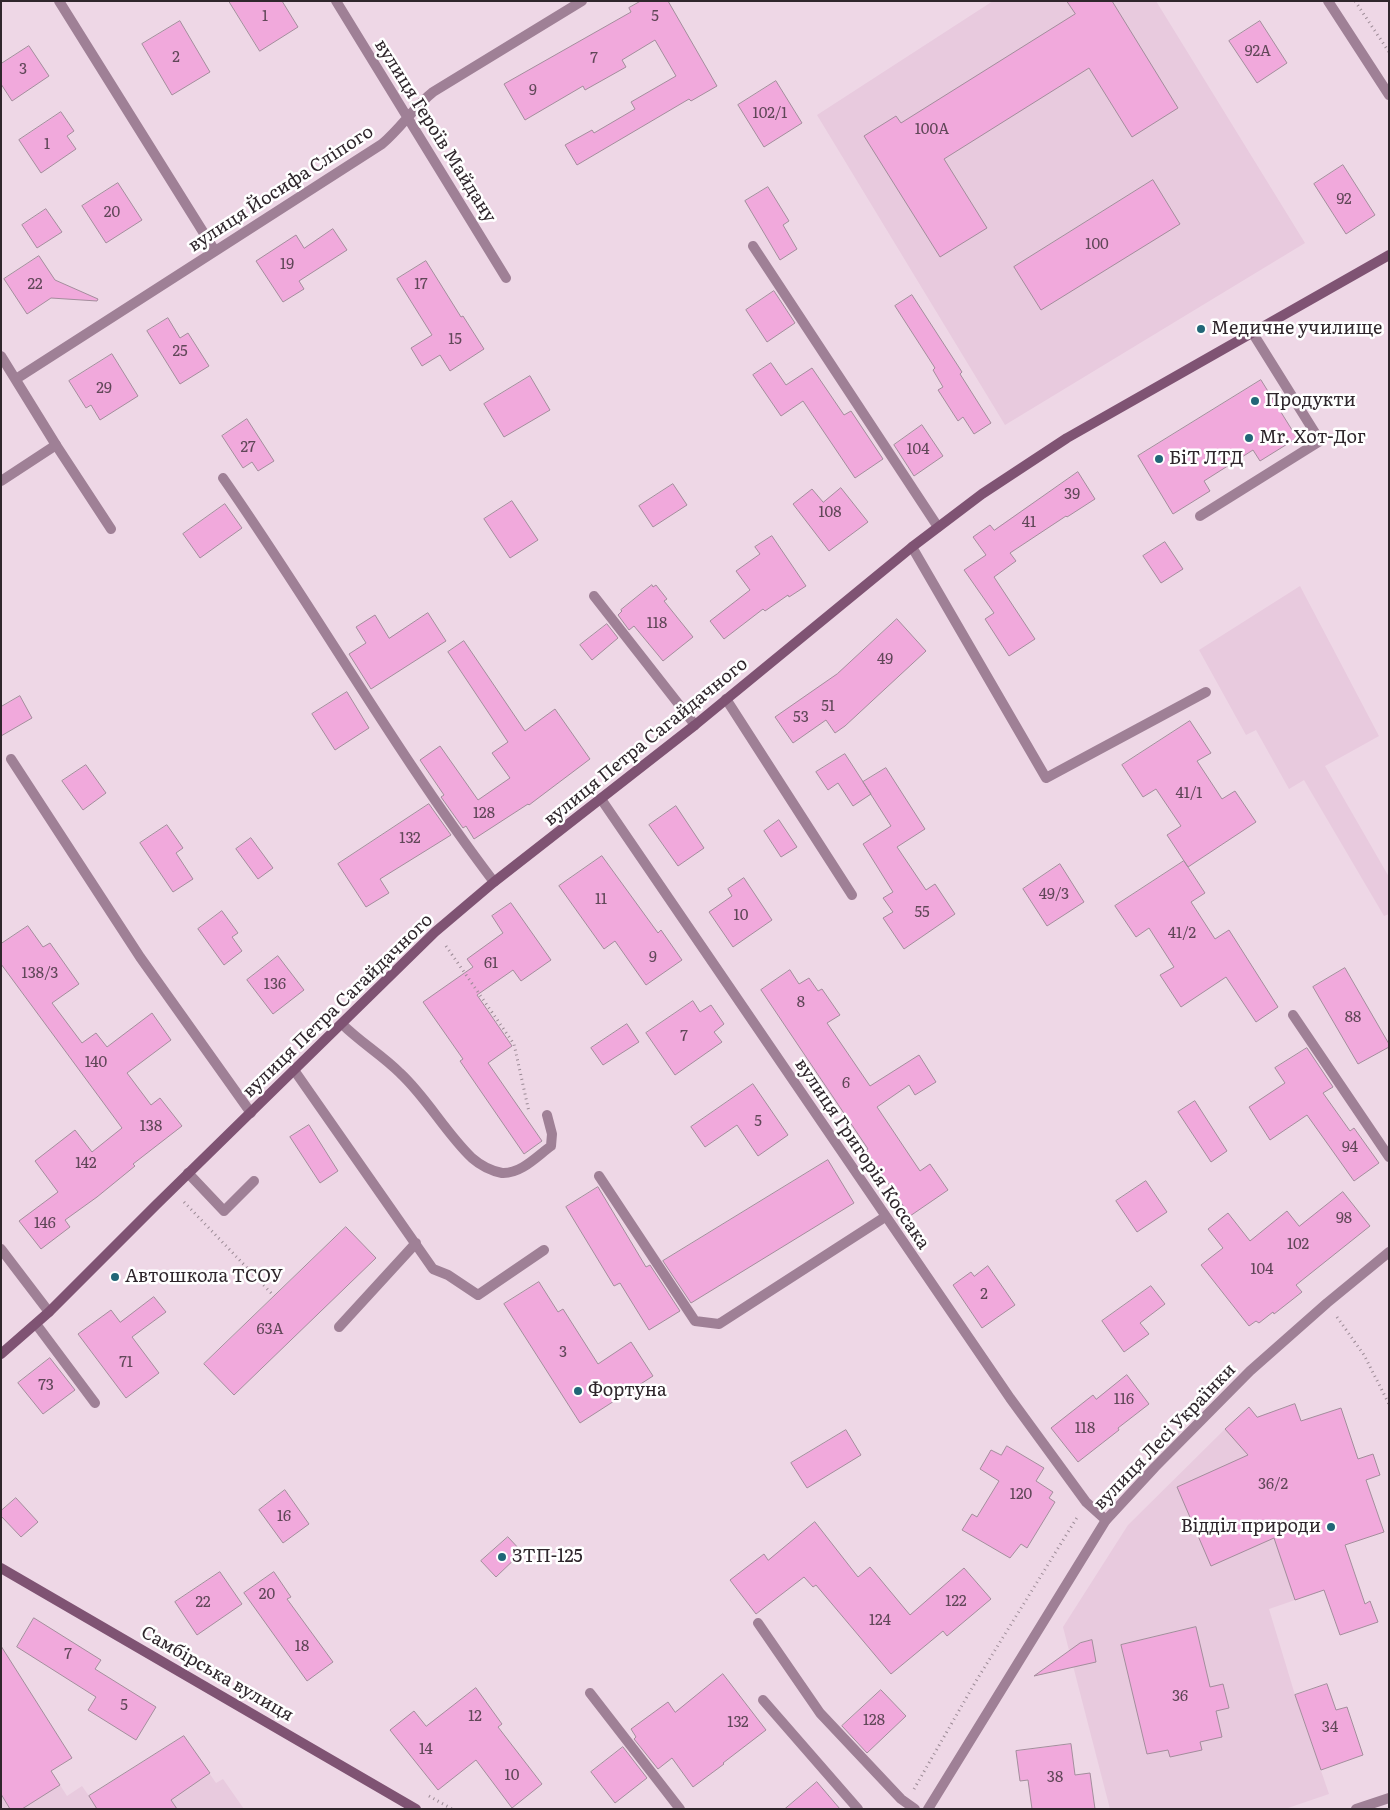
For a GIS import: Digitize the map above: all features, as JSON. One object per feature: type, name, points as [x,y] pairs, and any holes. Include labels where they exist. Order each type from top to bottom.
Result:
[{"type":"main road","name":"вулиця Петра Сагайдачного","points":[[1,1354],[49,1312],[188,1173],[252,1113],[435,932],[494,882],[726,700],[912,547],[982,494],[1067,438],[1389,255]]},
{"type":"main road","name":"Самбірська вулиця","points":[[1,1568],[416,1809]]},
{"type":"street","points":[[59,1],[215,251]]},
{"type":"street","name":"вулиця Героїв Майдану","points":[[336,1],[506,278]]},
{"type":"street","name":"вулиця Йосифа Сліпого","points":[[16,379],[382,144],[394,134],[433,92],[582,1]]},
{"type":"street","points":[[1328,1],[1389,95]]},
{"type":"street","points":[[753,246],[938,527]]},
{"type":"street","points":[[1200,516],[1320,441],[1252,332]]},
{"type":"street","points":[[1,356],[56,445],[112,529]]},
{"type":"street","points":[[1,481],[56,445]]},
{"type":"street","points":[[223,478],[253,521],[383,722],[494,882]]},
{"type":"street","points":[[912,547],[1046,778],[1206,692]]},
{"type":"street","points":[[594,596],[695,725]]},
{"type":"street","points":[[726,700],[852,895]]},
{"type":"street","points":[[11,759],[140,956],[252,1113]]},
{"type":"street","name":"вулиця Григорія Коссака","points":[[601,799],[1020,1412],[1086,1502],[1106,1520]]},
{"type":"street","points":[[1293,1015],[1389,1157]]},
{"type":"street","points":[[342,1024],[399,1072],[417,1090],[472,1158],[492,1170],[503,1173],[516,1172],[551,1146],[552,1134],[547,1115]]},
{"type":"street","points":[[294,1070],[434,1269],[448,1275],[478,1295],[544,1250]]},
{"type":"street","points":[[188,1173],[224,1211],[254,1182]]},
{"type":"street","points":[[598,1176],[695,1321],[719,1324],[885,1217]]},
{"type":"street","points":[[339,1327],[416,1243]]},
{"type":"street","points":[[1,1249],[49,1312]]},
{"type":"street","name":"вулиця Лесі Українки","points":[[928,1809],[1106,1520],[1155,1467],[1250,1371],[1327,1303],[1389,1252]]},
{"type":"street","points":[[36,1324],[95,1403]]},
{"type":"street","points":[[758,1623],[820,1713],[906,1803],[915,1809]]},
{"type":"street","points":[[590,1693],[680,1809]]},
{"type":"street","points":[[763,1700],[858,1809]]},
{"type":"street","points":[[1356,1809],[1389,1798]]},
{"type":"path","points":[[1355,1],[1389,52]]},
{"type":"path","points":[[439,953],[453,940]]},
{"type":"path","points":[[446,946],[514,1044],[530,1115]]},
{"type":"path","points":[[200,1186],[184,1202],[274,1296]]},
{"type":"path","points":[[1327,1303],[1364,1356],[1389,1404]]},
{"type":"path","points":[[906,1803],[976,1681],[1086,1502]]},
{"type":"shaded area","points":[[993,1],[1156,1],[1305,243],[1005,425],[817,115]]},
{"type":"shaded area","points":[[1300,586],[1379,736],[1325,766],[1389,877],[1389,914],[1384,916],[1304,780],[1289,789],[1256,730],[1246,735],[1199,650]]},
{"type":"shaded area","points":[[1249,1407],[1271,1433],[1324,1590],[1269,1609],[1295,1695],[1329,1794],[1285,1809],[1110,1809],[1063,1627],[1128,1525]]},
{"type":"shaded area","points":[[1,1692],[67,1796],[82,1786],[89,1796],[184,1736],[216,1783],[223,1779],[244,1809],[1,1809]]},
{"type":"building","points":[[229,1],[282,1],[298,27],[260,51]]},
{"type":"building","points":[[641,1],[668,1],[717,86],[691,101],[689,99],[577,165],[565,145],[592,130],[594,133],[635,109],[631,102],[676,76],[655,40],[622,60],[626,67],[585,90],[583,86],[525,120],[504,84],[631,12],[629,8]]},
{"type":"building","points":[[1067,1],[1112,1],[1178,108],[1132,137],[1089,68],[944,159],[987,228],[940,257],[864,136],[896,116],[901,123],[1075,14]]},
{"type":"building","points":[[180,21],[210,72],[172,95],[142,44]]},
{"type":"building","points":[[1260,21],[1287,63],[1257,83],[1229,41]]},
{"type":"building","points":[[29,46],[49,76],[12,101],[1,84],[1,64]]},
{"type":"building","points":[[776,81],[802,123],[764,147],[738,105]]},
{"type":"building","points":[[61,112],[74,131],[67,136],[76,149],[41,173],[19,140]]},
{"type":"building","points":[[1343,165],[1375,215],[1346,234],[1314,184]]},
{"type":"building","points":[[1153,180],[1180,224],[1041,310],[1014,267]]},
{"type":"building","points":[[118,183],[142,220],[106,243],[82,206]]},
{"type":"building","points":[[768,187],[789,221],[783,225],[797,249],[780,260],[745,201]]},
{"type":"building","points":[[46,209],[62,232],[37,248],[22,225]]},
{"type":"building","points":[[333,229],[347,250],[299,281],[304,289],[283,302],[256,261],[296,235],[304,248]]},
{"type":"building","points":[[39,256],[55,280],[98,299],[97,301],[51,298],[27,314],[4,279]]},
{"type":"building","points":[[426,261],[461,317],[463,316],[484,349],[450,371],[440,355],[422,366],[411,348],[432,335],[397,279]]},
{"type":"building","points":[[774,291],[795,323],[767,342],[746,310]]},
{"type":"building","points":[[912,295],[962,372],[960,374],[991,423],[974,434],[963,417],[958,421],[938,390],[943,387],[933,370],[935,368],[895,306]]},
{"type":"building","points":[[168,318],[180,338],[188,333],[209,366],[180,384],[147,331]]},
{"type":"building","points":[[112,354],[138,396],[100,420],[91,405],[86,408],[69,381]]},
{"type":"building","points":[[771,363],[786,385],[812,368],[844,415],[851,411],[883,459],[855,478],[803,401],[781,416],[753,375]]},
{"type":"building","points":[[530,376],[550,410],[504,437],[484,404]]},
{"type":"building","points":[[1261,380],[1297,438],[1260,461],[1253,450],[1204,481],[1210,491],[1173,514],[1138,456]]},
{"type":"building","points":[[247,419],[274,461],[258,471],[252,462],[243,468],[222,436]]},
{"type":"building","points":[[922,425],[943,456],[914,476],[894,445]]},
{"type":"building","points":[[1078,472],[1095,499],[1010,553],[1016,561],[994,577],[1035,639],[1009,656],[985,619],[994,613],[964,570],[986,555],[973,537],[990,525],[994,530]]},
{"type":"building","points":[[673,484],[687,505],[653,527],[639,506]]},
{"type":"building","points":[[841,488],[868,522],[829,551],[793,504],[812,489],[823,502]]},
{"type":"building","points":[[512,501],[538,540],[510,558],[484,519]]},
{"type":"building","points":[[225,504],[242,528],[200,558],[183,534]]},
{"type":"building","points":[[772,536],[806,586],[789,597],[788,595],[765,611],[763,609],[724,639],[710,621],[750,590],[736,571],[760,554],[755,547]]},
{"type":"building","points":[[1165,542],[1183,569],[1161,583],[1143,556]]},
{"type":"building","points":[[652,585],[653,587],[656,585],[667,599],[664,601],[693,637],[663,661],[634,626],[629,630],[618,615],[621,610]]},
{"type":"building","points":[[428,613],[446,641],[371,689],[349,654],[366,643],[356,627],[375,615],[389,638]]},
{"type":"building","points":[[897,619],[926,651],[835,733],[826,720],[793,743],[775,717],[837,674]]},
{"type":"building","points":[[607,624],[618,638],[592,660],[580,645]]},
{"type":"building","points":[[464,641],[525,731],[555,709],[590,759],[529,805],[474,839],[466,826],[463,828],[441,797],[444,795],[420,760],[440,746],[478,800],[510,778],[492,753],[508,742],[448,652]]},
{"type":"building","points":[[347,692],[369,728],[335,750],[312,714]]},
{"type":"building","points":[[20,696],[32,718],[1,736],[1,707]]},
{"type":"building","points":[[1190,721],[1211,753],[1197,761],[1222,799],[1235,791],[1256,822],[1188,867],[1167,835],[1181,826],[1156,789],[1143,797],[1122,765]]},
{"type":"building","points":[[845,754],[871,794],[853,806],[838,783],[828,790],[816,772]]},
{"type":"building","points":[[86,765],[106,793],[83,810],[62,781]]},
{"type":"building","points":[[886,768],[925,829],[897,847],[926,890],[935,884],[955,914],[904,949],[883,918],[893,912],[883,898],[893,892],[863,844],[891,826],[863,782]]},
{"type":"building","points":[[429,804],[451,835],[380,879],[389,893],[366,907],[338,864]]},
{"type":"building","points":[[676,806],[704,848],[678,866],[649,825]]},
{"type":"building","points":[[779,820],[797,847],[781,857],[764,831]]},
{"type":"building","points":[[167,825],[183,848],[176,853],[193,879],[173,892],[140,843]]},
{"type":"building","points":[[251,838],[273,868],[258,879],[236,849]]},
{"type":"building","points":[[602,856],[658,933],[661,930],[682,960],[646,985],[615,941],[604,949],[559,886]]},
{"type":"building","points":[[1184,861],[1205,893],[1191,902],[1215,939],[1229,930],[1278,1007],[1256,1022],[1226,977],[1181,1007],[1160,975],[1174,967],[1149,928],[1136,937],[1115,906]]},
{"type":"building","points":[[1060,864],[1084,902],[1047,926],[1023,889]]},
{"type":"building","points":[[744,878],[772,920],[733,947],[709,912],[732,896],[728,889]]},
{"type":"building","points":[[511,903],[551,960],[521,981],[513,970],[477,995],[512,1046],[488,1063],[542,1141],[524,1154],[460,1061],[463,1059],[423,1002],[473,967],[467,959],[503,933],[492,916]]},
{"type":"building","points":[[222,911],[238,933],[232,937],[242,951],[224,965],[198,929]]},
{"type":"building","points":[[28,926],[43,947],[50,943],[79,984],[52,1003],[82,1043],[96,1033],[107,1047],[152,1013],[171,1040],[127,1073],[151,1105],[160,1098],[182,1126],[133,1164],[135,1166],[97,1197],[65,1220],[70,1227],[41,1249],[19,1221],[58,1192],[35,1161],[75,1130],[92,1152],[122,1128],[1,964],[1,944]]},
{"type":"building","points":[[278,956],[304,990],[273,1014],[247,980]]},
{"type":"building","points":[[1345,968],[1389,1044],[1389,1047],[1358,1064],[1313,987]]},
{"type":"building","points":[[790,970],[799,984],[809,978],[818,991],[822,989],[840,1015],[827,1023],[870,1086],[919,1055],[936,1082],[915,1095],[909,1085],[877,1107],[920,1171],[930,1164],[948,1190],[910,1216],[866,1150],[868,1149],[761,990]]},
{"type":"building","points":[[693,1001],[700,1012],[711,1005],[724,1024],[714,1032],[722,1042],[675,1075],[646,1033]]},
{"type":"building","points":[[627,1024],[639,1042],[603,1065],[591,1048]]},
{"type":"building","points":[[1307,1048],[1333,1087],[1323,1093],[1350,1131],[1354,1128],[1379,1163],[1354,1181],[1307,1115],[1270,1140],[1249,1107],[1285,1083],[1275,1068]]},
{"type":"building","points":[[753,1084],[788,1135],[758,1156],[737,1125],[705,1147],[691,1127]]},
{"type":"building","points":[[1195,1101],[1227,1151],[1211,1162],[1178,1112]]},
{"type":"building","points":[[309,1125],[338,1171],[320,1183],[290,1137]]},
{"type":"building","points":[[828,1160],[854,1203],[691,1303],[663,1261]]},
{"type":"building","points":[[1146,1181],[1167,1212],[1137,1232],[1116,1201]]},
{"type":"building","points":[[598,1187],[646,1267],[650,1265],[680,1311],[649,1330],[620,1283],[614,1286],[566,1207]]},
{"type":"building","points":[[1343,1192],[1370,1226],[1296,1285],[1302,1292],[1274,1314],[1273,1312],[1259,1323],[1256,1321],[1249,1326],[1201,1265],[1223,1248],[1208,1229],[1228,1213],[1250,1241],[1287,1211],[1299,1226]]},
{"type":"building","points":[[346,1227],[376,1258],[234,1395],[204,1364]]},
{"type":"building","points":[[988,1266],[1015,1305],[982,1328],[953,1285],[971,1272],[974,1276]]},
{"type":"building","points":[[539,1282],[558,1312],[563,1309],[598,1364],[631,1342],[653,1376],[580,1423],[504,1304]]},
{"type":"building","points":[[1151,1286],[1165,1304],[1140,1323],[1149,1334],[1124,1352],[1102,1321]]},
{"type":"building","points":[[154,1297],[166,1312],[132,1337],[159,1373],[126,1398],[78,1334],[111,1310],[120,1322]]},
{"type":"building","points":[[50,1358],[75,1390],[43,1414],[18,1383]]},
{"type":"building","points":[[1127,1375],[1149,1404],[1078,1462],[1051,1428],[1093,1395],[1096,1399]]},
{"type":"building","points":[[1295,1404],[1301,1421],[1341,1408],[1358,1459],[1373,1454],[1380,1475],[1366,1480],[1384,1532],[1345,1545],[1365,1604],[1370,1601],[1378,1622],[1340,1635],[1324,1590],[1295,1600],[1274,1538],[1211,1566],[1177,1487],[1248,1455],[1225,1429],[1249,1407],[1257,1417]]},
{"type":"building","points":[[846,1430],[861,1455],[807,1488],[791,1463]]},
{"type":"building","points":[[1007,1446],[1044,1468],[1036,1481],[1053,1492],[1049,1498],[1055,1502],[1027,1548],[1021,1544],[1010,1558],[962,1530],[972,1514],[977,1517],[999,1481],[980,1469],[991,1450],[1001,1455]]},
{"type":"building","points":[[285,1490],[309,1524],[283,1543],[259,1510]]},
{"type":"building","points":[[16,1498],[38,1522],[21,1537],[1,1516],[1,1511]]},
{"type":"building","points":[[815,1522],[858,1577],[870,1567],[910,1615],[964,1568],[991,1599],[947,1636],[943,1631],[891,1674],[816,1585],[813,1587],[804,1577],[756,1614],[730,1580],[764,1554],[768,1560]]},
{"type":"building","name":"ЗТП-125","points":[[508,1537],[522,1552],[496,1577],[481,1561]]},
{"type":"building","points":[[220,1572],[242,1604],[197,1635],[175,1602]]},
{"type":"building","points":[[274,1572],[291,1597],[287,1599],[333,1662],[307,1681],[244,1593]]},
{"type":"building","points":[[34,1618],[101,1660],[95,1669],[156,1707],[136,1740],[88,1710],[96,1697],[17,1647]]},
{"type":"building","points":[[1196,1627],[1210,1687],[1223,1684],[1229,1708],[1216,1711],[1222,1737],[1200,1742],[1202,1750],[1170,1757],[1168,1750],[1147,1754],[1121,1645]]},
{"type":"building","points":[[1092,1640],[1096,1662],[1034,1676],[1080,1643]]},
{"type":"building","points":[[1,1646],[72,1758],[51,1771],[60,1785],[22,1809],[10,1809],[1,1794]]},
{"type":"building","points":[[723,1674],[766,1730],[693,1787],[672,1758],[658,1769],[634,1739],[636,1737],[631,1729],[668,1702],[675,1712]]},
{"type":"building","points":[[1327,1684],[1336,1710],[1347,1707],[1363,1755],[1321,1770],[1295,1695]]},
{"type":"building","points":[[476,1688],[502,1724],[498,1727],[542,1784],[512,1808],[476,1760],[438,1790],[390,1730],[414,1711],[426,1726]]},
{"type":"building","points":[[881,1690],[906,1716],[867,1753],[842,1726]]},
{"type":"building","points":[[184,1736],[210,1773],[171,1800],[177,1809],[97,1809],[89,1796]]},
{"type":"building","points":[[1071,1744],[1075,1775],[1090,1773],[1095,1809],[1032,1809],[1028,1780],[1020,1781],[1016,1751]]},
{"type":"building","points":[[623,1747],[647,1778],[615,1803],[591,1772]]},
{"type":"building","points":[[817,1782],[840,1809],[785,1809]]},
{"type":"place","name":"Медичне училище","points":[[1201,329]]},
{"type":"place","name":"Продукти","points":[[1255,401]]},
{"type":"place","name":"Mr. Хот-Дог","points":[[1249,438]]},
{"type":"place","name":"БіТ ЛТД","points":[[1159,459]]},
{"type":"place","name":"Автошкола ТСОУ","points":[[115,1277]]},
{"type":"place","name":"Фортуна","points":[[578,1391]]},
{"type":"place","name":"Відділ природи","points":[[1331,1527]]},
{"type":"place","name":"ЗТП-125","points":[[502,1557]]}]
